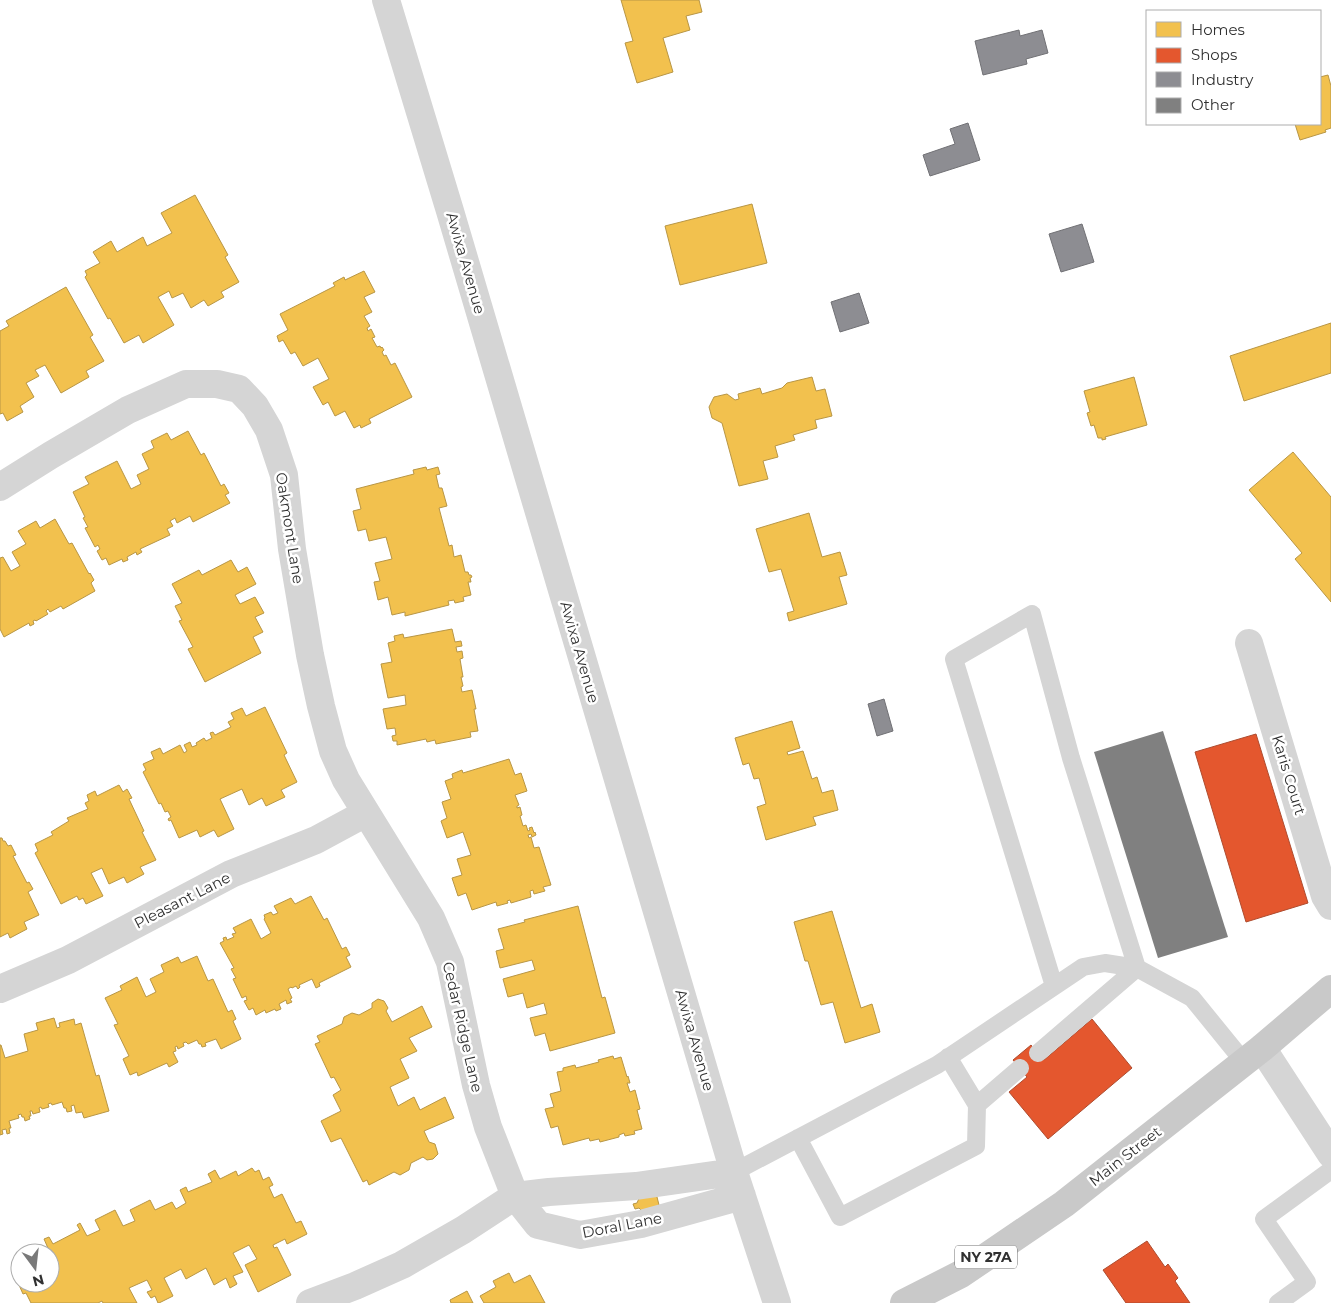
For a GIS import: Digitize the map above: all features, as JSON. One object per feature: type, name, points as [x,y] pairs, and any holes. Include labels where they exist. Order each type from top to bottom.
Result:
[{"type":"main road","name":"Main Street","points":[[904,1303],[961,1274],[1064,1204],[1253,1055],[1331,989]]},
{"type":"street","name":"Awixa Avenue","points":[[386,0],[445,193],[738,1184],[777,1303]]},
{"type":"street","name":"Oakmont Lane","points":[[0,487],[128,410],[186,384],[217,384],[239,389],[255,406],[269,430],[284,475],[292,549],[310,655],[321,706],[333,751],[346,780],[366,813]]},
{"type":"street","name":"Karis Court","points":[[1248,643],[1325,896],[1331,906]]},
{"type":"street","name":"Pleasant Lane","points":[[0,990],[68,960],[231,874],[316,840],[366,813]]},
{"type":"street","name":"Cedar Ridge Lane","points":[[366,813],[431,918],[450,962],[483,1110],[515,1196]]},
{"type":"street","points":[[1253,1055],[1331,1154]]},
{"type":"street","points":[[310,1303],[402,1265],[463,1230],[515,1196],[636,1186],[738,1184]]},
{"type":"street","name":"Doral Lane","points":[[515,1196],[538,1225],[580,1235],[641,1224],[738,1184]]},
{"type":"lane","points":[[1054,986],[954,659],[1032,614],[1071,758],[1137,968]]},
{"type":"lane","points":[[738,1184],[798,1138],[937,1065],[1082,967],[1106,963],[1137,968],[1192,998],[1253,1055]]},
{"type":"lane","points":[[1038,1053],[1137,968]]},
{"type":"lane","points":[[798,1138],[840,1217],[976,1146],[977,1106],[948,1058]]},
{"type":"lane","points":[[977,1106],[1020,1068]]},
{"type":"lane","points":[[1278,1303],[1307,1282],[1264,1219],[1331,1170]]},
{"type":"building: Homes","points":[[621,0],[699,0],[702,12],[686,16],[690,30],[663,38],[673,72],[637,83],[625,43],[633,41]]},
{"type":"building: Homes","points":[[1328,75],[1331,86],[1331,128],[1325,130],[1326,132],[1300,140],[1295,125],[1321,125],[1321,77]]},
{"type":"building: Homes","points":[[195,195],[228,255],[225,257],[239,282],[221,292],[224,297],[208,306],[204,300],[191,308],[183,293],[172,298],[169,291],[158,297],[174,325],[143,343],[139,335],[124,343],[110,318],[108,319],[85,277],[87,275],[85,271],[100,263],[93,252],[111,241],[117,252],[143,237],[147,246],[172,233],[161,213]]},
{"type":"building: Homes","points":[[752,204],[767,263],[680,285],[665,226]]},
{"type":"building: Homes","points":[[364,271],[375,292],[364,297],[372,312],[364,316],[370,326],[367,328],[368,331],[371,329],[375,337],[372,338],[377,347],[382,347],[384,356],[386,355],[391,365],[395,363],[412,397],[369,419],[371,423],[361,428],[360,425],[354,428],[345,411],[335,416],[328,402],[323,405],[313,387],[329,379],[318,358],[303,366],[295,352],[291,354],[283,340],[279,342],[277,336],[288,330],[280,314],[335,286],[333,283],[344,277],[345,280]]},
{"type":"building: Homes","points":[[66,287],[93,335],[90,337],[104,361],[86,371],[89,377],[61,393],[45,365],[35,370],[39,376],[26,383],[34,397],[20,406],[23,412],[7,421],[3,413],[0,414],[0,331],[9,326],[6,321]]},
{"type":"building: Homes","points":[[1331,323],[1331,373],[1244,401],[1230,356]]},
{"type":"building: Homes","points":[[812,377],[816,391],[825,389],[832,416],[815,420],[817,428],[793,435],[795,440],[775,446],[778,457],[763,461],[768,479],[739,486],[722,423],[712,418],[709,407],[714,397],[727,394],[735,400],[739,399],[738,394],[760,388],[762,394],[782,388],[787,383]]},
{"type":"building: Homes","points":[[1134,377],[1147,425],[1105,437],[1106,439],[1098,438],[1094,425],[1091,426],[1087,413],[1090,412],[1084,391]]},
{"type":"building: Homes","points":[[188,431],[201,455],[204,453],[221,486],[224,484],[229,493],[225,495],[230,503],[193,522],[190,516],[177,523],[175,518],[170,521],[173,526],[167,529],[170,535],[140,549],[142,552],[137,555],[136,552],[127,557],[128,560],[123,562],[122,559],[109,565],[106,558],[102,560],[97,551],[100,549],[98,545],[95,547],[85,528],[88,527],[83,518],[85,517],[73,492],[89,484],[85,477],[117,461],[131,489],[141,484],[137,475],[149,469],[142,454],[154,448],[151,441],[167,433],[171,440]]},
{"type":"building: Homes","points":[[1293,452],[1331,497],[1331,602],[1295,559],[1302,553],[1249,490]]},
{"type":"building: Homes","points":[[426,467],[427,470],[438,467],[440,474],[436,475],[439,488],[442,488],[447,506],[439,508],[449,546],[452,545],[454,557],[461,555],[465,572],[468,572],[472,577],[470,578],[471,582],[468,582],[471,595],[463,597],[464,601],[455,603],[454,600],[448,601],[449,605],[405,616],[405,612],[392,615],[388,597],[378,600],[374,582],[380,581],[375,563],[392,559],[386,537],[369,541],[366,529],[358,531],[353,511],[361,509],[356,489],[414,474],[413,470]]},
{"type":"building: Homes","points":[[809,513],[822,557],[840,552],[847,575],[839,577],[847,604],[789,621],[787,613],[794,611],[781,569],[769,572],[756,529]]},
{"type":"building: Homes","points":[[55,519],[69,544],[72,543],[94,580],[91,583],[95,591],[63,609],[61,606],[50,612],[48,609],[46,611],[48,614],[33,621],[34,624],[30,626],[29,623],[4,637],[0,629],[0,558],[3,557],[11,571],[20,566],[12,552],[26,544],[18,531],[36,521],[40,528]]},
{"type":"building: Homes","points":[[231,560],[238,572],[247,567],[256,584],[235,595],[240,604],[255,597],[264,613],[255,617],[263,632],[253,637],[261,653],[205,682],[188,649],[193,647],[179,621],[182,620],[175,606],[182,603],[172,584],[199,570],[202,575]]},
{"type":"building: Homes","points":[[452,629],[455,642],[461,641],[462,646],[456,647],[457,652],[462,651],[463,658],[460,659],[463,677],[461,677],[462,692],[472,690],[478,731],[470,732],[471,737],[436,744],[435,740],[427,742],[426,739],[397,745],[397,741],[393,741],[392,736],[396,735],[395,728],[387,729],[383,709],[406,705],[405,695],[388,698],[381,664],[392,662],[388,643],[395,641],[394,636],[403,634],[404,638]]},
{"type":"building: Homes","points":[[265,707],[287,753],[284,755],[297,782],[281,790],[285,797],[266,806],[262,798],[249,805],[242,789],[220,799],[234,829],[218,837],[214,830],[200,837],[197,830],[179,838],[171,820],[169,821],[168,819],[171,817],[168,811],[165,812],[161,803],[159,804],[143,772],[146,770],[143,764],[154,759],[151,752],[160,748],[163,754],[180,745],[184,753],[187,751],[184,745],[190,742],[192,747],[204,738],[206,741],[212,738],[210,733],[213,732],[215,735],[231,727],[228,722],[234,719],[231,713],[242,708],[246,716]]},
{"type":"building: Homes","points":[[792,721],[800,748],[787,752],[788,755],[803,751],[812,779],[817,777],[822,793],[833,790],[838,810],[813,817],[816,825],[766,840],[757,807],[766,804],[759,778],[754,779],[749,763],[743,765],[735,738]]},
{"type":"building: Homes","points":[[509,759],[515,775],[521,773],[527,791],[515,795],[519,805],[517,808],[520,807],[523,826],[526,825],[528,831],[532,827],[535,832],[536,835],[532,837],[531,834],[528,835],[529,838],[531,837],[534,848],[539,847],[551,885],[543,887],[545,891],[534,894],[533,890],[530,891],[531,897],[511,903],[510,900],[507,901],[508,903],[497,906],[496,902],[472,910],[466,893],[458,896],[452,878],[462,875],[457,859],[471,855],[463,832],[447,838],[441,821],[447,818],[442,802],[451,799],[445,781],[453,778],[452,774],[462,770],[463,773]]},
{"type":"building: Homes","points":[[119,785],[123,792],[127,789],[132,798],[129,799],[156,860],[140,867],[144,874],[127,883],[124,877],[109,884],[102,868],[91,873],[103,896],[86,904],[83,898],[79,900],[77,896],[61,904],[35,853],[38,851],[35,844],[53,835],[51,832],[69,821],[67,818],[88,809],[85,803],[89,801],[87,795],[95,791],[97,796]]},
{"type":"building: Homes","points":[[0,838],[8,846],[11,845],[16,855],[13,856],[27,883],[29,882],[33,889],[28,892],[39,915],[24,922],[27,929],[10,938],[8,933],[0,937]]},
{"type":"building: Homes","points":[[311,896],[324,920],[327,918],[342,949],[346,947],[350,955],[346,957],[351,967],[319,983],[320,986],[316,988],[312,979],[299,985],[298,989],[296,986],[291,987],[288,989],[292,1002],[287,1004],[286,1000],[279,1004],[281,1009],[276,1011],[275,1009],[266,1013],[265,1010],[256,1015],[253,1008],[249,1010],[244,1001],[247,1000],[246,996],[242,998],[233,979],[236,978],[231,969],[234,968],[220,943],[224,941],[223,938],[226,937],[227,940],[234,937],[232,934],[236,933],[233,928],[251,919],[261,939],[271,933],[264,915],[271,912],[273,915],[278,913],[274,906],[291,898],[295,904]]},
{"type":"building: Homes","points":[[578,906],[602,998],[605,997],[615,1033],[550,1051],[545,1033],[535,1036],[530,1018],[547,1014],[544,1003],[527,1008],[523,993],[508,997],[503,979],[535,970],[532,960],[500,968],[496,951],[504,949],[498,929]]},
{"type":"building: Homes","points":[[832,911],[861,1008],[872,1004],[880,1032],[845,1043],[833,1002],[821,1005],[808,961],[805,961],[794,922]]},
{"type":"building: Homes","points":[[197,956],[208,981],[213,979],[228,1012],[232,1010],[236,1019],[233,1021],[241,1039],[221,1049],[216,1039],[205,1043],[206,1046],[202,1047],[197,1040],[188,1044],[186,1042],[183,1043],[184,1046],[178,1049],[177,1046],[175,1047],[176,1051],[173,1052],[178,1062],[169,1067],[167,1063],[138,1076],[137,1072],[130,1075],[123,1059],[129,1056],[114,1025],[118,1024],[105,998],[122,990],[120,986],[137,977],[146,997],[156,992],[150,979],[164,972],[161,965],[178,957],[181,963]]},
{"type":"building: Homes","points":[[378,999],[384,1001],[388,1008],[386,1011],[392,1022],[422,1006],[432,1027],[409,1038],[417,1051],[400,1059],[409,1078],[390,1087],[398,1106],[414,1097],[420,1110],[445,1097],[454,1118],[424,1131],[429,1142],[435,1144],[438,1154],[433,1159],[427,1160],[423,1157],[411,1163],[409,1170],[400,1175],[394,1172],[369,1185],[367,1180],[363,1182],[341,1138],[331,1142],[321,1121],[341,1111],[333,1095],[341,1090],[334,1077],[331,1078],[315,1044],[320,1042],[317,1036],[342,1024],[344,1017],[352,1013],[359,1015],[372,1008],[372,1003]]},
{"type":"building: Homes","points":[[54,1018],[57,1028],[60,1027],[59,1023],[74,1019],[75,1025],[81,1023],[96,1076],[99,1075],[109,1111],[84,1118],[82,1112],[76,1113],[74,1105],[71,1106],[72,1111],[67,1112],[62,1102],[52,1105],[51,1103],[48,1104],[49,1107],[39,1108],[40,1112],[33,1114],[30,1111],[30,1119],[25,1121],[21,1114],[18,1115],[19,1118],[9,1121],[10,1133],[7,1134],[6,1129],[2,1130],[3,1134],[0,1135],[0,1045],[5,1058],[28,1051],[24,1034],[38,1030],[36,1023]]},
{"type":"building: Homes","points":[[613,1056],[614,1059],[621,1057],[630,1083],[627,1083],[630,1092],[635,1090],[640,1109],[637,1110],[642,1129],[634,1131],[635,1134],[625,1136],[624,1133],[619,1135],[619,1137],[600,1142],[599,1139],[590,1141],[589,1138],[563,1145],[558,1126],[551,1128],[545,1109],[554,1107],[550,1094],[561,1091],[557,1072],[563,1071],[563,1068],[575,1065],[576,1068]]},
{"type":"building: Homes","points":[[252,1168],[255,1172],[259,1170],[263,1180],[269,1177],[273,1185],[269,1187],[274,1198],[282,1194],[296,1223],[301,1221],[307,1234],[287,1244],[285,1239],[273,1245],[274,1248],[277,1247],[291,1275],[258,1292],[245,1265],[257,1259],[249,1245],[233,1253],[243,1272],[233,1276],[237,1284],[230,1288],[226,1278],[214,1285],[206,1268],[186,1279],[181,1269],[164,1278],[173,1296],[159,1303],[155,1296],[151,1298],[147,1292],[152,1290],[147,1280],[129,1288],[137,1303],[103,1303],[102,1301],[98,1303],[31,1303],[26,1293],[60,1293],[60,1243],[55,1243],[80,1230],[77,1225],[80,1223],[87,1236],[100,1230],[95,1220],[115,1210],[123,1226],[135,1221],[130,1210],[150,1200],[155,1210],[172,1202],[176,1209],[186,1203],[180,1190],[186,1187],[188,1192],[212,1182],[208,1174],[215,1170],[220,1179],[236,1171],[238,1176]]},
{"type":"building: Homes","points":[[651,1193],[657,1197],[659,1205],[645,1214],[639,1208],[635,1209],[633,1204],[637,1203],[640,1196]]},
{"type":"building: Homes","points":[[49,1237],[52,1243],[46,1243],[44,1239]]},
{"type":"building: Homes","points":[[509,1273],[514,1283],[530,1275],[545,1303],[484,1303],[480,1296],[496,1287],[493,1281]]},
{"type":"building: Homes","points":[[467,1291],[473,1303],[451,1303],[450,1300]]},
{"type":"building: Shops","points":[[1256,734],[1308,903],[1246,922],[1195,752]]},
{"type":"building: Shops","points":[[1092,1019],[1132,1068],[1048,1139],[1009,1092],[1027,1077],[1013,1060],[1031,1045],[1044,1060]]},
{"type":"building: Shops","points":[[1147,1241],[1165,1267],[1168,1264],[1178,1278],[1175,1281],[1190,1303],[1126,1303],[1103,1270]]},
{"type":"building: Industry","points":[[1019,30],[1020,36],[1042,30],[1048,53],[1026,59],[1027,64],[983,75],[975,41]]},
{"type":"building: Industry","points":[[968,123],[980,160],[930,176],[923,155],[955,144],[950,129]]},
{"type":"building: Industry","points":[[1082,224],[1094,262],[1061,272],[1049,234]]},
{"type":"building: Industry","points":[[859,293],[869,323],[840,332],[831,302]]},
{"type":"building: Industry","points":[[884,699],[893,731],[877,736],[868,704]]},
{"type":"building: Other","points":[[1163,731],[1228,937],[1158,958],[1094,752]]}]
